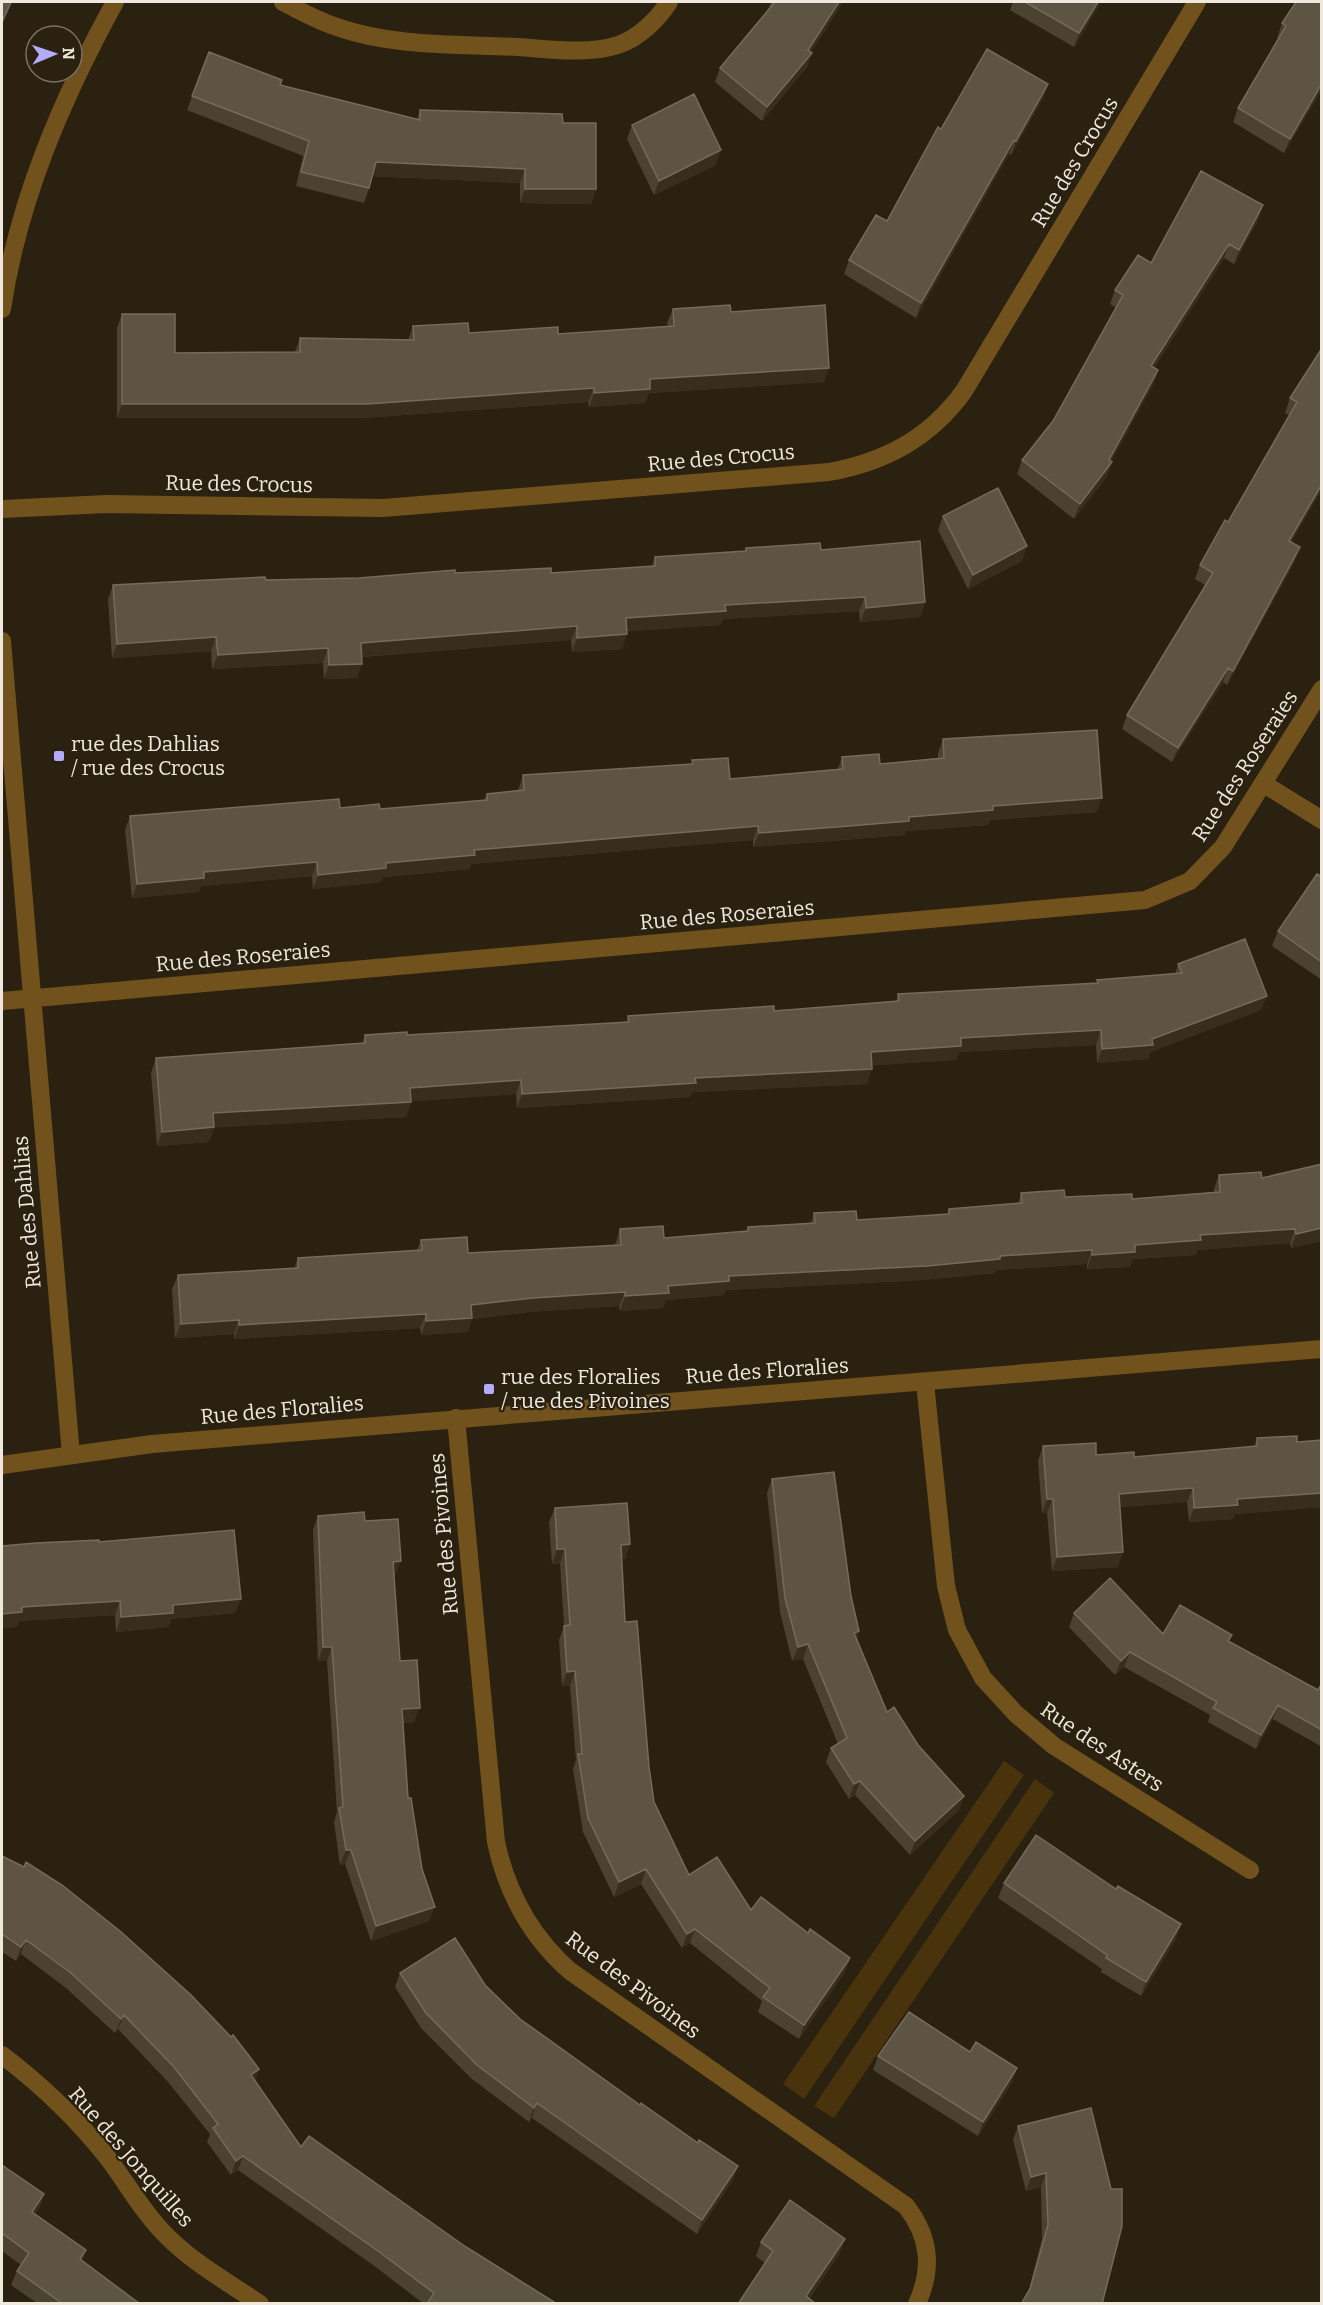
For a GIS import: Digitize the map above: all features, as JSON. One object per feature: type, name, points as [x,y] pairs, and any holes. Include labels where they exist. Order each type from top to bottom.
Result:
[{"type":"street","points":[[2,309],[22,221],[43,158],[71,86],[115,2]]},
{"type":"street","points":[[283,2],[337,27],[365,34],[433,43],[566,50],[594,50],[619,45],[654,21],[669,2]]},
{"type":"street","name":"Rue des Crocus","points":[[2,509],[107,504],[345,510],[402,507],[829,472],[854,468],[897,452],[936,424],[964,391],[1197,2]]},
{"type":"street","name":"Rue des Dahlias","points":[[2,641],[71,1455]]},
{"type":"street","name":"Rue des Roseraies","points":[[2,1001],[1127,903],[1160,895],[1191,881],[1223,847],[1322,689]]},
{"type":"street","points":[[1264,784],[1322,820]]},
{"type":"street","name":"Rue des Floralies","points":[[2,1465],[152,1444],[1322,1349]]},
{"type":"street","name":"Rue des Asters","points":[[925,1383],[946,1586],[957,1630],[983,1678],[1016,1714],[1054,1746],[1250,1870]]},
{"type":"street","name":"Rue des Pivoines","points":[[456,1418],[496,1842],[507,1882],[522,1913],[550,1953],[579,1977],[906,2206],[922,2232],[928,2256],[926,2283],[917,2304]]},
{"type":"street","name":"Rue des Jonquilles","points":[[2,2055],[30,2078],[80,2126],[105,2155],[159,2229],[173,2243],[260,2304]]},
{"type":"shaded area","points":[[1004,1761],[1024,1775],[804,2099],[783,2084]]},
{"type":"shaded area","points":[[1035,1779],[1054,1793],[834,2118],[814,2106]]},
{"type":"building","points":[[2,2],[11,2],[2,22]]},
{"type":"building","points":[[775,2],[839,2],[808,50],[812,53],[767,107],[720,68]]},
{"type":"building","points":[[1025,2],[1098,2],[1079,33]]},
{"type":"building","points":[[1296,2],[1322,2],[1322,83],[1290,139],[1238,108],[1286,26],[1282,23]]},
{"type":"building","points":[[987,49],[1048,84],[921,303],[849,260],[876,215],[887,221],[938,127],[941,129]]},
{"type":"building","points":[[209,52],[282,80],[280,85],[420,120],[420,110],[562,114],[563,123],[596,123],[596,189],[525,189],[525,169],[376,162],[369,188],[301,172],[309,141],[192,96]]},
{"type":"building","points":[[694,94],[721,150],[659,181],[632,125]]},
{"type":"building","points":[[1201,171],[1263,205],[1239,250],[1229,244],[1151,366],[1158,370],[1109,460],[1112,462],[1080,504],[1022,460],[1053,421],[1123,295],[1115,290],[1138,255],[1151,263]]},
{"type":"building","points":[[730,305],[731,312],[825,305],[829,368],[650,379],[650,389],[594,393],[594,388],[367,404],[122,404],[122,314],[175,314],[175,353],[300,352],[300,338],[414,340],[413,326],[468,323],[469,333],[558,327],[558,334],[674,326],[673,309]]},
{"type":"building","points":[[1322,348],[1322,484],[1289,541],[1300,547],[1233,671],[1228,668],[1178,748],[1127,715],[1213,573],[1200,565],[1225,520],[1228,522],[1297,402],[1290,398]]},
{"type":"building","points":[[998,488],[1027,546],[973,575],[943,516]]},
{"type":"building","points":[[920,541],[925,602],[866,608],[865,597],[725,605],[726,611],[626,618],[627,634],[577,638],[577,626],[361,643],[362,664],[329,665],[328,648],[218,655],[216,637],[117,644],[113,585],[265,577],[266,580],[359,578],[455,570],[455,573],[551,568],[551,573],[655,566],[655,557],[746,551],[746,548],[820,543],[821,550]]},
{"type":"building","points":[[1097,730],[1102,798],[993,806],[993,810],[909,817],[909,821],[849,826],[759,833],[758,826],[474,850],[475,855],[386,863],[386,868],[318,875],[317,862],[204,872],[204,878],[137,884],[130,816],[339,799],[340,808],[379,804],[380,809],[487,800],[487,794],[524,790],[523,775],[693,764],[692,760],[728,758],[730,779],[843,769],[842,757],[879,754],[880,764],[944,758],[943,739]]},
{"type":"building","points":[[1317,874],[1322,877],[1322,962],[1278,931]]},
{"type":"building","points":[[1245,939],[1267,996],[1152,1039],[1153,1045],[1102,1049],[1101,1030],[961,1038],[961,1046],[871,1052],[872,1069],[695,1078],[696,1083],[522,1094],[521,1080],[410,1088],[411,1102],[213,1113],[214,1127],[162,1132],[156,1058],[365,1043],[365,1035],[407,1032],[407,1035],[629,1022],[628,1016],[774,1006],[774,1011],[899,1001],[898,994],[1098,983],[1097,980],[1182,973],[1178,964]]},
{"type":"building","points":[[1322,1164],[1322,1228],[1296,1234],[1295,1229],[1200,1235],[1201,1240],[1135,1245],[1135,1252],[1092,1255],[1092,1250],[1000,1256],[1000,1259],[927,1266],[729,1276],[729,1281],[668,1286],[669,1293],[625,1296],[625,1292],[471,1305],[472,1318],[426,1321],[426,1314],[239,1325],[239,1320],[181,1324],[178,1275],[298,1268],[298,1258],[422,1250],[421,1240],[467,1237],[468,1253],[621,1245],[620,1229],[663,1226],[664,1238],[748,1231],[748,1227],[815,1223],[814,1213],[856,1211],[857,1220],[949,1214],[949,1209],[1022,1203],[1021,1193],[1064,1190],[1065,1197],[1132,1194],[1132,1199],[1220,1192],[1219,1175],[1261,1172],[1262,1178]]},
{"type":"building","points":[[1297,1436],[1297,1442],[1322,1440],[1322,1493],[1237,1499],[1238,1505],[1194,1508],[1193,1488],[1119,1494],[1123,1552],[1057,1557],[1053,1499],[1047,1499],[1043,1446],[1096,1443],[1096,1455],[1134,1452],[1134,1457],[1257,1446],[1257,1438]]},
{"type":"building","points":[[834,1472],[851,1596],[859,1631],[854,1633],[887,1712],[894,1707],[918,1745],[964,1796],[915,1841],[860,1781],[854,1784],[831,1748],[847,1738],[808,1644],[798,1647],[785,1598],[772,1479]]},
{"type":"building","points":[[627,1503],[630,1544],[621,1545],[625,1622],[637,1621],[654,1802],[689,1875],[717,1857],[751,1910],[761,1897],[808,1933],[810,1929],[850,1958],[804,2025],[763,1997],[770,1988],[695,1929],[687,1934],[646,1869],[619,1882],[588,1818],[578,1754],[582,1754],[575,1671],[567,1672],[564,1626],[570,1625],[565,1549],[557,1549],[555,1508]]},
{"type":"building","points":[[364,1512],[365,1521],[398,1519],[401,1561],[393,1562],[400,1661],[417,1660],[420,1708],[402,1709],[408,1798],[411,1798],[422,1869],[435,1907],[376,1926],[351,1850],[346,1850],[339,1808],[343,1807],[332,1647],[323,1647],[318,1516]]},
{"type":"building","points":[[234,1530],[241,1599],[173,1605],[173,1613],[121,1617],[120,1601],[22,1607],[22,1612],[2,1614],[2,1546],[99,1540],[99,1542]]},
{"type":"building","points":[[1110,1578],[1163,1634],[1180,1605],[1232,1635],[1228,1641],[1318,1690],[1322,1683],[1322,1730],[1278,1705],[1261,1735],[1213,1708],[1217,1702],[1130,1652],[1121,1661],[1074,1613]]},
{"type":"building","points":[[1036,1835],[1116,1889],[1118,1886],[1181,1924],[1146,1982],[1106,1958],[1107,1955],[1004,1883]]},
{"type":"building","points":[[2,1856],[24,1867],[26,1862],[62,1885],[120,1931],[191,1995],[231,2037],[233,2035],[259,2069],[251,2075],[301,2147],[309,2136],[466,2247],[554,2304],[427,2304],[434,2293],[378,2251],[243,2156],[236,2161],[213,2128],[218,2124],[174,2067],[124,2015],[121,2019],[71,1973],[26,1940],[21,1947],[2,1934]]},
{"type":"building","points":[[455,1938],[485,1985],[520,2019],[640,2105],[641,2103],[698,2143],[699,2140],[738,2166],[702,2220],[537,2103],[534,2108],[477,2065],[426,2013],[400,1973]]},
{"type":"building","points":[[909,2012],[970,2052],[976,2042],[1017,2068],[983,2122],[878,2056]]},
{"type":"building","points":[[1091,2108],[1111,2189],[1122,2189],[1122,2226],[1102,2304],[1021,2304],[1030,2289],[1048,2225],[1046,2173],[1031,2177],[1018,2126]]},
{"type":"building","points":[[2,2165],[44,2194],[32,2212],[86,2250],[80,2259],[140,2304],[63,2304],[17,2271],[29,2253],[2,2233]]},
{"type":"building","points":[[790,2200],[845,2239],[806,2296],[815,2303],[738,2304],[773,2251],[761,2242]]},
{"type":"place","name":"rue des Dahlias / rue des Crocus","points":[[59,756]]},
{"type":"place","name":"rue des Floralies / rue des Pivoines","points":[[489,1389]]}]
